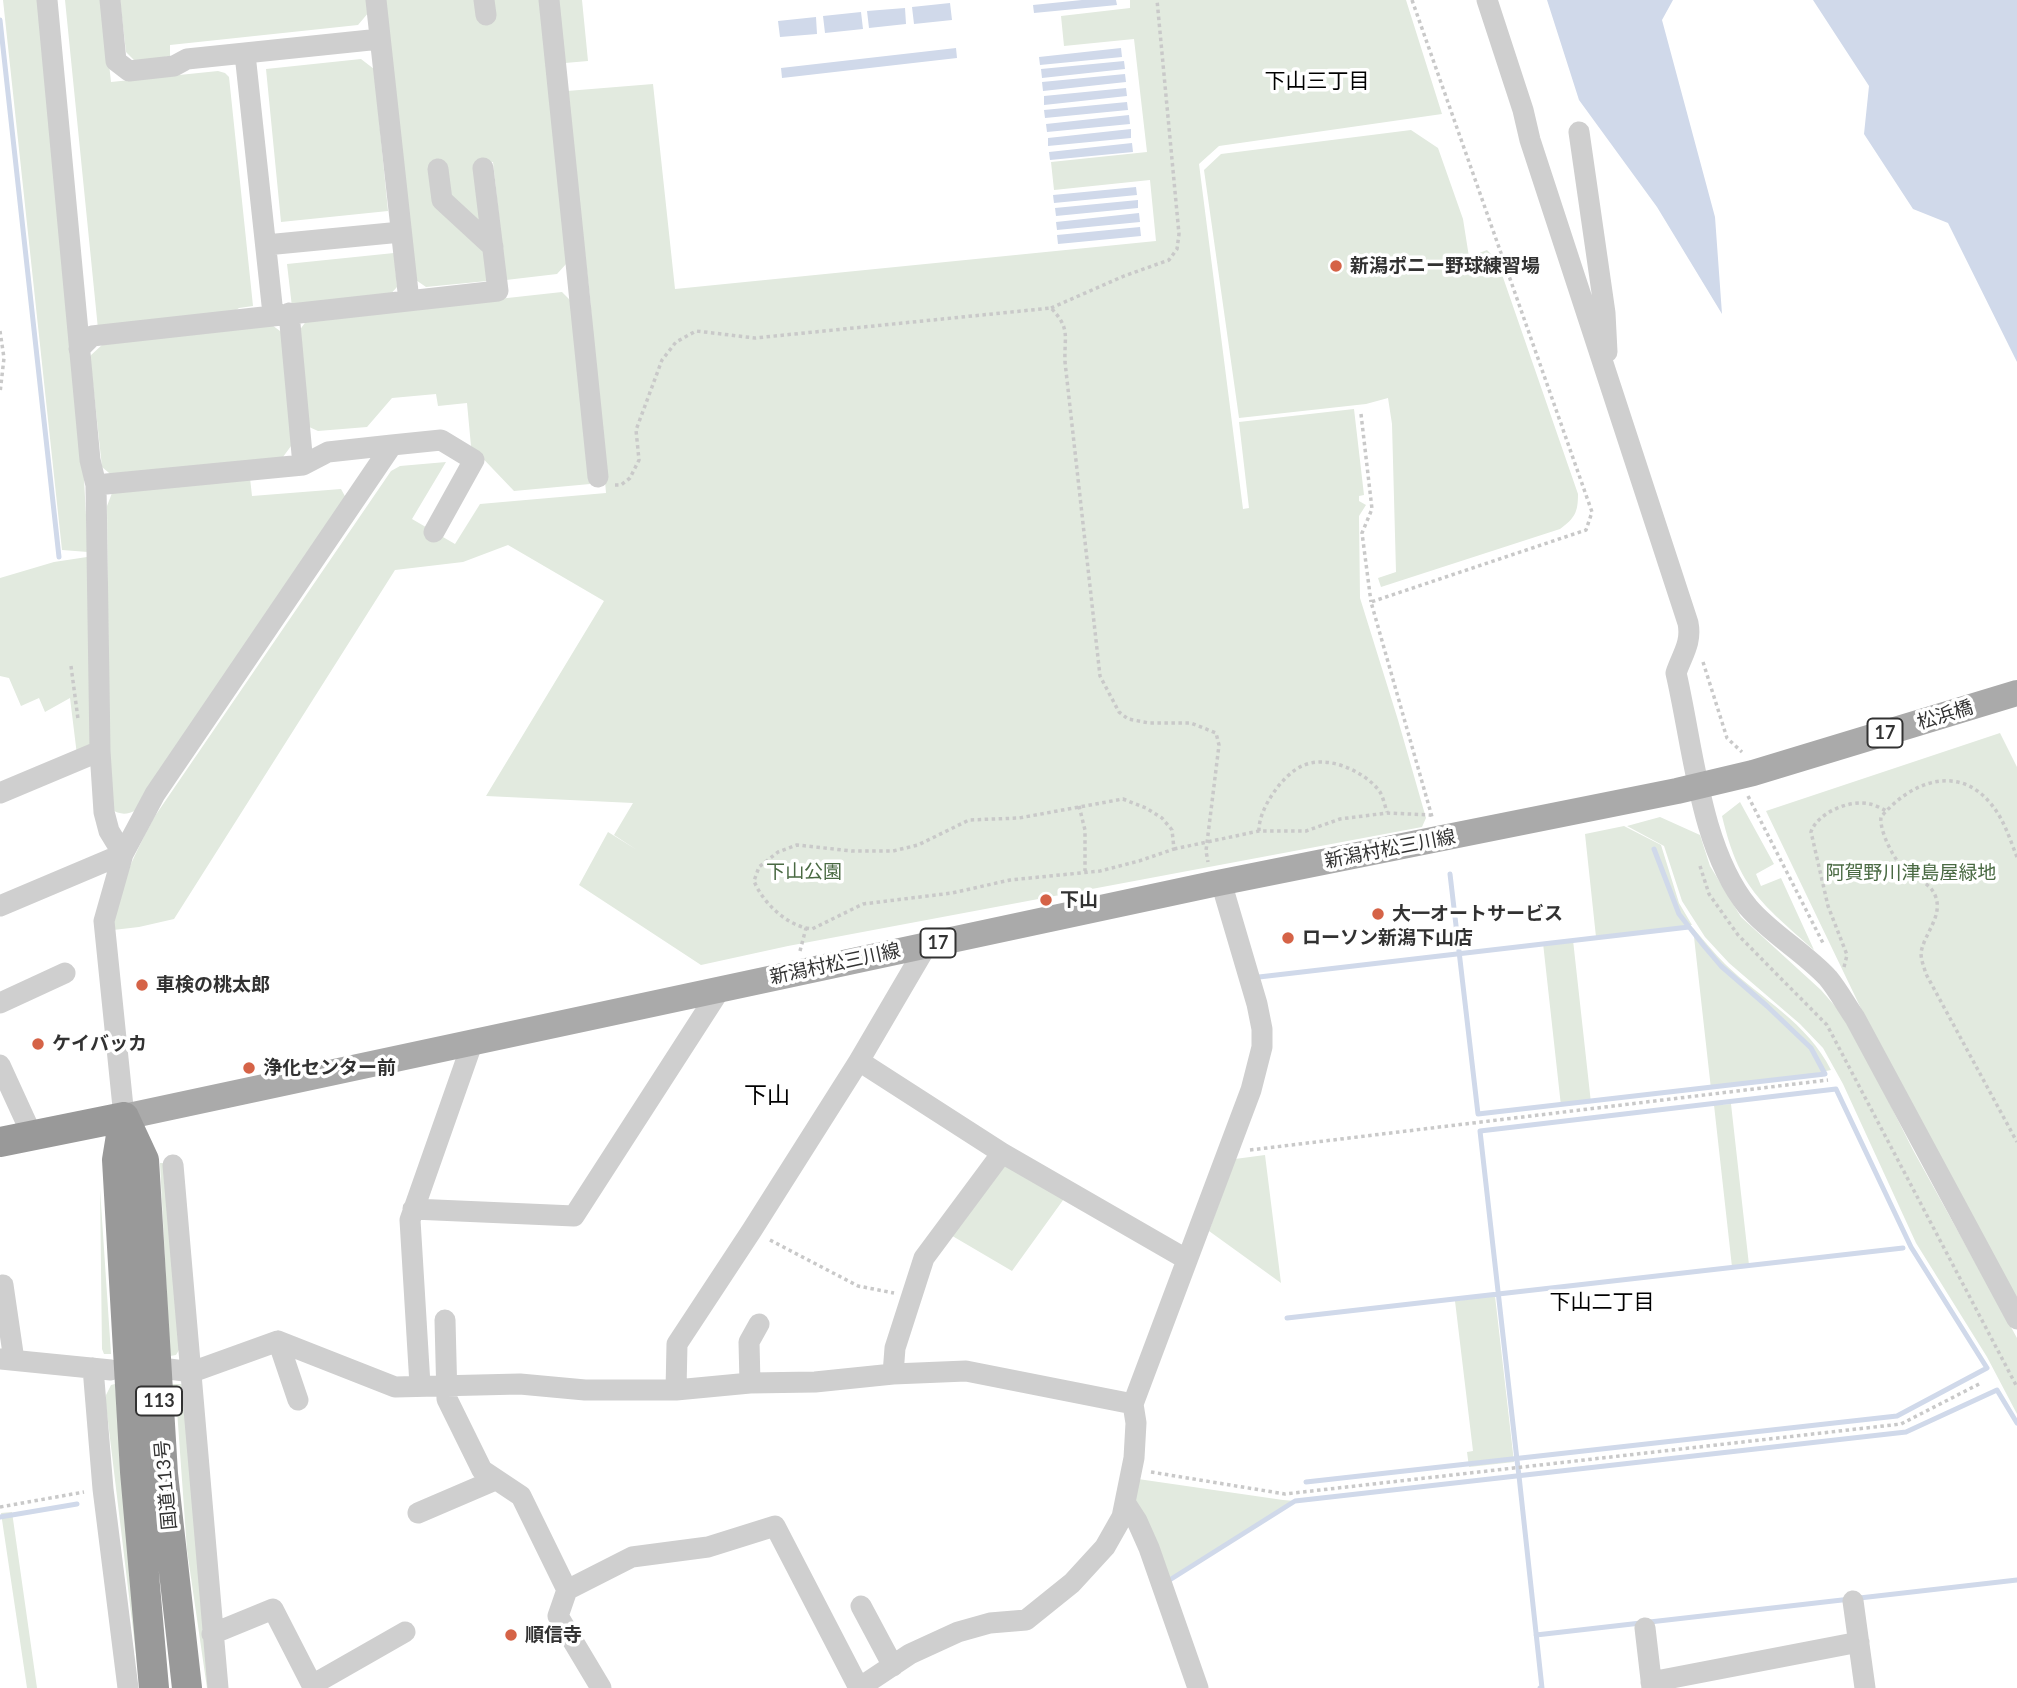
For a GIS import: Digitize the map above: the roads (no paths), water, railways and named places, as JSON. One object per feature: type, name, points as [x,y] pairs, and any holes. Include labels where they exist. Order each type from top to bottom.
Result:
[{"type":"highway","points":[[0,1142],[124,1117]]},
{"type":"highway","name":"国道113号","points":[[124,1117],[117,1160],[135,1472],[155,1688]]},
{"type":"highway","name":"国道113号","points":[[124,1117],[145,1160],[163,1474],[187,1688]]},
{"type":"main road","name":"松浜橋","points":[[1749,772],[2017,693]]},
{"type":"main road","name":"新潟村松三川線","points":[[124,1117],[1217,883],[1434,827],[1700,786],[1749,772]]},
{"type":"street","points":[[47,0],[90,460],[96,485],[103,812],[109,831],[123,854]]},
{"type":"street","points":[[110,0],[116,61],[129,71],[174,66],[187,59],[380,39]]},
{"type":"street","points":[[376,0],[409,301]]},
{"type":"street","points":[[549,0],[598,477]]},
{"type":"street","points":[[1488,0],[1530,140],[1688,623],[1689,644],[1676,673],[1711,836],[1748,906],[1829,979],[1855,1018],[2017,1319]]},
{"type":"street","points":[[245,54],[266,245],[281,314],[303,465]]},
{"type":"street","points":[[1579,132],[1608,338],[1606,372]]},
{"type":"street","points":[[79,349],[92,335],[498,291],[483,168]]},
{"type":"street","points":[[438,169],[442,200],[493,247]]},
{"type":"street","points":[[266,245],[401,232]]},
{"type":"street","points":[[96,485],[303,465],[328,452],[441,440],[474,460],[434,532]]},
{"type":"street","points":[[124,1117],[104,921],[123,854],[155,794],[392,445]]},
{"type":"street","points":[[0,793],[100,751]]},
{"type":"street","points":[[0,906],[123,854]]},
{"type":"street","points":[[601,1688],[558,1616],[567,1591],[632,1557],[708,1548],[775,1526],[859,1688],[910,1654],[958,1632],[990,1623],[1026,1620],[1072,1583],[1105,1547],[1122,1517],[1126,1504],[1136,1423],[1133,1404],[1259,1064],[1262,1029],[1257,1004],[1217,883]]},
{"type":"street","points":[[676,1390],[677,1344],[859,1061],[927,945]]},
{"type":"street","points":[[0,1003],[65,973]]},
{"type":"street","points":[[412,1209],[574,1216],[721,988]]},
{"type":"street","points":[[421,1385],[410,1220],[473,1041]]},
{"type":"street","points":[[859,1061],[1002,1153],[1186,1259]]},
{"type":"street","points":[[0,1065],[32,1135]]},
{"type":"street","points":[[893,1374],[895,1348],[924,1258],[1002,1153]]},
{"type":"street","points":[[173,1165],[192,1372],[200,1504],[218,1688]]},
{"type":"street","points":[[3,1285],[7,1360],[102,1369],[103,1489],[128,1688]]},
{"type":"street","points":[[445,1320],[447,1399],[482,1471],[521,1496],[567,1591]]},
{"type":"street","points":[[750,1382],[749,1342],[759,1324]]},
{"type":"street","points":[[169,1369],[192,1372],[278,1341],[395,1387],[520,1384],[585,1390],[676,1390],[750,1382],[815,1382],[893,1374],[966,1371],[1133,1404]]},
{"type":"street","points":[[278,1341],[298,1400]]},
{"type":"street","points":[[418,1513],[495,1480]]},
{"type":"street","points":[[1126,1504],[1149,1548],[1198,1688]]},
{"type":"street","points":[[1853,1601],[1865,1688]]},
{"type":"street","points":[[861,1606],[893,1666]]},
{"type":"street","points":[[212,1634],[273,1609],[312,1685],[405,1632]]},
{"type":"street","points":[[1645,1628],[1651,1685],[1858,1642]]},
{"type":"water","points":[[1116,0],[1117,5],[1034,13],[1033,5]]},
{"type":"water","points":[[1547,0],[1673,0],[1662,20],[1715,217],[1722,314],[1657,207],[1579,100]]},
{"type":"water","points":[[1813,0],[2017,0],[2017,362],[1948,223],[1913,209],[1864,134],[1869,86]]},
{"type":"water","points":[[950,3],[952,20],[914,24],[912,7]]},
{"type":"water","points":[[905,8],[906,24],[869,28],[867,11]]},
{"type":"water","points":[[861,12],[863,29],[825,33],[823,16]]},
{"type":"water","points":[[816,17],[817,34],[780,37],[778,21]]},
{"type":"water","points":[[956,48],[957,58],[782,78],[781,68]]},
{"type":"water","points":[[1121,48],[1122,57],[1040,65],[1039,57]]},
{"type":"water","points":[[1124,61],[1125,69],[1042,78],[1041,69]]},
{"type":"water","points":[[1125,74],[1126,82],[1043,91],[1042,82]]},
{"type":"water","points":[[1126,88],[1127,96],[1044,105],[1044,96]]},
{"type":"water","points":[[1127,102],[1128,110],[1045,118],[1044,110]]},
{"type":"water","points":[[1129,115],[1130,124],[1047,132],[1046,124]]},
{"type":"water","points":[[1131,129],[1131,138],[1048,146],[1048,138]]},
{"type":"water","points":[[1132,143],[1133,152],[1050,160],[1049,152]]},
{"type":"water","points":[[1136,187],[1137,195],[1054,203],[1053,195]]},
{"type":"water","points":[[1138,200],[1138,208],[1056,216],[1055,208]]},
{"type":"water","points":[[1139,213],[1140,222],[1057,230],[1056,222]]},
{"type":"water","points":[[1140,227],[1141,236],[1058,244],[1057,235]]},
{"type":"waterway","points":[[0,20],[59,557]]},
{"type":"waterway","points":[[1450,874],[1478,1114],[1825,1074],[1811,1048],[1721,966],[1679,914],[1654,849]]},
{"type":"waterway","points":[[1259,977],[1689,927]]},
{"type":"waterway","points":[[1306,1482],[1897,1416],[1987,1368],[1911,1247],[1836,1089],[1480,1131],[1517,1460],[1519,1476],[1542,1688],[1540,1688]]},
{"type":"waterway","points":[[1287,1318],[1903,1248]]},
{"type":"waterway","points":[[1168,1581],[1295,1501],[1906,1432],[1997,1390],[2017,1423]]},
{"type":"waterway","points":[[0,1517],[77,1504]]},
{"type":"waterway","points":[[1536,1635],[2017,1580]]},
{"type":"place","name":"新潟ポニー野球練習場","points":[[1336,266]]},
{"type":"place","name":"下山","points":[[1046,900]]},
{"type":"place","name":"大一オートサービス","points":[[1378,914]]},
{"type":"place","name":"ローソン新潟下山店","points":[[1288,938]]},
{"type":"place","name":"車検の桃太郎","points":[[142,985]]},
{"type":"place","name":"ケイバッカ","points":[[38,1044]]},
{"type":"place","name":"浄化センター前","points":[[249,1068]]},
{"type":"place","name":"順信寺","points":[[511,1635]]},
{"type":"district","name":"下山三丁目","points":[[1317,81]]},
{"type":"district","name":"下山","points":[[767,1096]]},
{"type":"district","name":"下山二丁目","points":[[1602,1302]]},
{"type":"park label","name":"下山公園","points":[[804,872]]},
{"type":"park label","name":"阿賀野川津島屋緑地","points":[[1911,873]]}]
